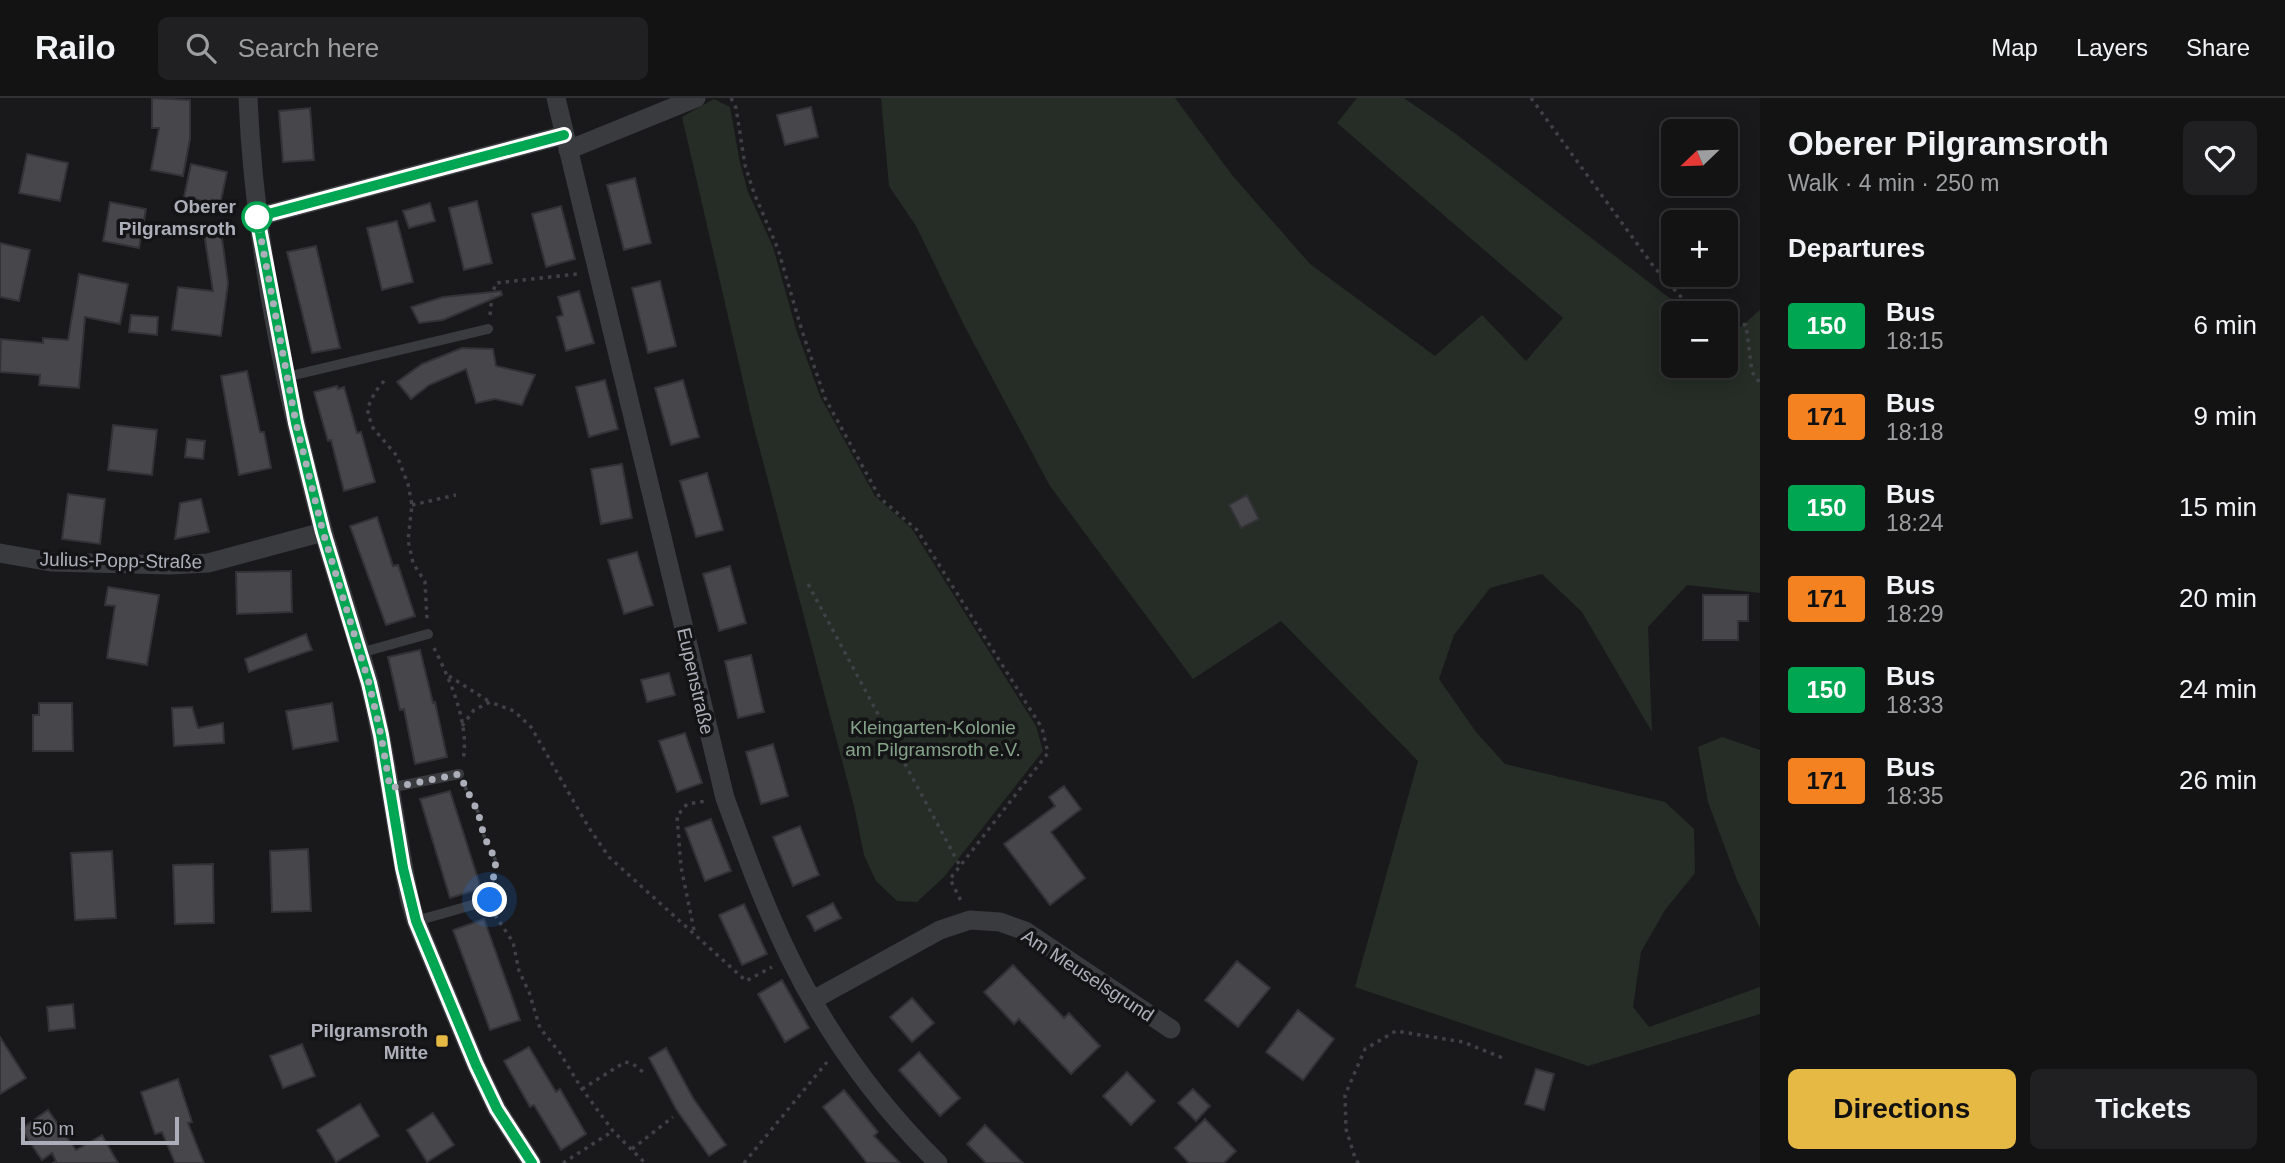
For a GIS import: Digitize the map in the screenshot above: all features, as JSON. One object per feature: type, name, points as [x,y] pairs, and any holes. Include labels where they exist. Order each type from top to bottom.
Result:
[{"type":"street","points":[[248,98],[257,217],[286,377],[323,532],[360,653],[381,735],[403,868],[416,921],[497,1109],[532,1163]]},
{"type":"street","name":"Eupenstraße","points":[[556,98],[726,799],[756,880],[790,957],[814,1000],[841,1045],[882,1102],[938,1163]]},
{"type":"street","points":[[257,217],[566,143],[696,98]]},
{"type":"street","name":"Julius-Popp-Straße","points":[[0,553],[51,562],[195,564],[208,563],[323,532]]},
{"type":"street","name":"Am Meuselsgrund","points":[[814,1000],[940,930],[970,920],[1000,922],[1025,931],[1171,1029]]},
{"type":"lane","points":[[286,377],[488,329]]},
{"type":"lane","points":[[360,653],[428,634]]},
{"type":"lane","points":[[390,788],[459,774]]},
{"type":"lane","points":[[416,921],[490,900]]},
{"type":"path","points":[[731,98],[736,108],[754,193],[778,248],[825,398],[880,498],[917,530],[1042,728],[1048,753],[950,879],[970,920]]},
{"type":"path","points":[[1531,98],[1654,267],[1685,301]]},
{"type":"path","points":[[488,329],[496,283],[597,271]]},
{"type":"path","points":[[1738,323],[1746,325],[1752,372],[1760,383]]},
{"type":"path","points":[[384,381],[375,392],[368,414],[373,428],[397,456],[408,484],[412,505],[408,540],[413,562],[425,582],[428,634],[448,675],[462,726],[464,756],[459,774],[478,812],[484,836],[496,861],[489,907],[513,942],[519,971],[529,992],[540,1028],[613,1131],[645,1163]]},
{"type":"path","points":[[412,505],[456,495]]},
{"type":"path","points":[[808,584],[960,866]]},
{"type":"path","points":[[448,675],[490,702],[513,711],[531,727],[589,828],[610,857],[747,981],[790,957]]},
{"type":"path","points":[[462,726],[474,710],[490,702]]},
{"type":"path","points":[[694,932],[681,867],[677,816],[687,804],[726,799]]},
{"type":"path","points":[[1359,1163],[1346,1129],[1345,1095],[1365,1049],[1396,1031],[1463,1042],[1503,1058]]},
{"type":"path","points":[[744,1163],[841,1045]]},
{"type":"path","points":[[582,1089],[625,1062],[633,1064],[643,1072]]},
{"type":"path","points":[[632,1149],[673,1117]]},
{"type":"path","points":[[564,1163],[613,1131]]},
{"type":"green space","points":[[881,98],[1175,98],[1232,175],[1310,264],[1435,356],[1482,315],[1526,361],[1563,318],[1337,123],[1357,98],[1404,98],[1456,134],[1673,301],[1661,301],[1661,378],[1738,378],[1738,329],[1760,310],[1760,593],[1687,585],[1648,627],[1652,732],[1582,612],[1542,574],[1490,588],[1454,635],[1439,679],[1476,732],[1505,764],[1665,802],[1694,829],[1695,873],[1665,910],[1641,952],[1633,1007],[1649,1027],[1760,987],[1760,1014],[1588,1066],[1355,987],[1418,761],[1281,621],[1193,679],[1050,486],[965,327],[916,226],[889,186]]},
{"type":"green space","name":"Kleingarten-Kolonie am Pilgramsroth e.V.","points":[[714,99],[730,107],[748,192],[773,247],[796,329],[820,396],[875,496],[912,529],[1036,726],[1043,751],[944,877],[917,902],[897,901],[876,881],[864,855],[854,806],[752,420],[682,117]]},
{"type":"green space","points":[[1722,737],[1760,750],[1760,928],[1737,880],[1708,802],[1698,747]]},
{"type":"building","points":[[152,98],[190,100],[190,139],[183,176],[151,170],[159,128],[152,128]]},
{"type":"building","points":[[811,107],[818,137],[785,145],[777,115]]},
{"type":"building","points":[[310,108],[314,160],[283,162],[279,111]]},
{"type":"building","points":[[27,154],[68,163],[60,201],[19,193]]},
{"type":"building","points":[[191,164],[227,172],[220,205],[184,197]]},
{"type":"building","points":[[635,178],[651,243],[624,250],[607,185]]},
{"type":"building","points":[[477,201],[492,263],[464,270],[449,208]]},
{"type":"building","points":[[110,202],[146,209],[139,248],[103,241]]},
{"type":"building","points":[[430,203],[435,221],[409,228],[403,211]]},
{"type":"building","points":[[561,206],[575,259],[546,267],[532,214]]},
{"type":"building","points":[[397,221],[413,282],[382,290],[367,228]]},
{"type":"building","points":[[221,231],[228,283],[221,336],[172,330],[178,287],[213,291],[204,233]]},
{"type":"building","points":[[0,243],[30,250],[19,301],[0,297]]},
{"type":"building","points":[[316,246],[340,348],[312,353],[287,252]]},
{"type":"building","points":[[79,274],[128,284],[120,324],[85,317],[79,388],[39,385],[40,375],[0,372],[1,339],[43,343],[43,338],[68,340]]},
{"type":"building","points":[[660,281],[676,346],[648,353],[632,288]]},
{"type":"building","points":[[501,291],[502,295],[443,320],[419,323],[411,307],[443,297]]},
{"type":"building","points":[[579,291],[594,343],[566,351],[557,317],[563,315],[558,297]]},
{"type":"building","points":[[131,315],[158,317],[157,335],[129,332]]},
{"type":"building","points":[[462,348],[493,349],[496,366],[535,375],[522,405],[495,399],[476,403],[466,369],[429,385],[411,399],[397,382],[422,364]]},
{"type":"building","points":[[247,371],[271,468],[239,475],[221,376]]},
{"type":"building","points":[[605,380],[618,429],[589,437],[576,387]]},
{"type":"building","points":[[683,380],[699,437],[671,445],[655,388]]},
{"type":"building","points":[[337,386],[338,389],[344,387],[357,433],[361,432],[375,482],[344,491],[331,440],[328,441],[314,392]]},
{"type":"building","points":[[113,425],[157,430],[152,475],[108,470]]},
{"type":"building","points":[[187,439],[205,441],[203,459],[185,457]]},
{"type":"building","points":[[622,464],[632,518],[601,524],[591,469]]},
{"type":"building","points":[[707,473],[723,530],[696,537],[680,481]]},
{"type":"building","points":[[68,494],[105,499],[100,544],[62,539]]},
{"type":"building","points":[[1247,495],[1259,519],[1241,528],[1229,505]]},
{"type":"building","points":[[201,499],[209,532],[175,539],[180,503]]},
{"type":"building","points":[[377,517],[393,566],[398,565],[415,616],[386,625],[350,526]]},
{"type":"building","points":[[637,552],[653,605],[624,614],[608,560]]},
{"type":"building","points":[[730,566],[746,623],[719,631],[703,574]]},
{"type":"building","points":[[291,571],[292,612],[237,614],[236,572]]},
{"type":"building","points":[[108,587],[159,595],[147,665],[107,658],[115,606],[105,605]]},
{"type":"building","points":[[1703,595],[1748,595],[1748,621],[1738,621],[1738,640],[1703,640]]},
{"type":"building","points":[[306,634],[312,650],[249,672],[245,659]]},
{"type":"building","points":[[420,650],[447,757],[415,764],[404,709],[400,710],[388,657]]},
{"type":"building","points":[[751,655],[764,712],[738,718],[725,661]]},
{"type":"building","points":[[669,673],[675,695],[647,702],[641,680]]},
{"type":"building","points":[[39,703],[72,703],[73,751],[33,751],[33,715],[39,715]]},
{"type":"building","points":[[332,703],[338,741],[293,749],[286,711]]},
{"type":"building","points":[[192,707],[198,728],[223,723],[224,743],[174,746],[172,708]]},
{"type":"building","points":[[685,733],[702,783],[677,792],[659,741]]},
{"type":"building","points":[[773,744],[788,796],[761,804],[746,752]]},
{"type":"building","points":[[1064,786],[1081,809],[1051,832],[1085,878],[1050,905],[1004,844],[1055,806],[1049,797]]},
{"type":"building","points":[[450,791],[479,889],[450,898],[420,799]]},
{"type":"building","points":[[711,819],[731,871],[705,881],[685,828]]},
{"type":"building","points":[[800,826],[819,875],[793,886],[773,837]]},
{"type":"building","points":[[308,849],[311,911],[272,912],[270,851]]},
{"type":"building","points":[[112,851],[116,918],[75,920],[71,853]]},
{"type":"building","points":[[213,864],[214,923],[175,924],[173,865]]},
{"type":"building","points":[[833,903],[841,918],[815,931],[807,916]]},
{"type":"building","points":[[744,904],[767,954],[742,965],[719,915]]},
{"type":"building","points":[[484,919],[520,1020],[490,1030],[453,930]]},
{"type":"building","points":[[1237,961],[1270,988],[1238,1027],[1205,1000]]},
{"type":"building","points":[[1013,965],[1064,1018],[1069,1013],[1100,1046],[1071,1074],[1019,1019],[1014,1024],[984,992]]},
{"type":"building","points":[[782,980],[809,1028],[785,1042],[758,994]]},
{"type":"building","points":[[912,998],[934,1023],[912,1042],[890,1017]]},
{"type":"building","points":[[73,1004],[75,1028],[49,1031],[47,1007]]},
{"type":"building","points":[[1298,1010],[1334,1039],[1303,1080],[1266,1052]]},
{"type":"building","points":[[0,1037],[26,1078],[0,1094]]},
{"type":"building","points":[[302,1044],[315,1076],[283,1088],[270,1056]]},
{"type":"building","points":[[529,1047],[556,1092],[560,1089],[586,1134],[561,1150],[534,1105],[530,1107],[504,1061]]},
{"type":"building","points":[[666,1048],[693,1098],[726,1145],[709,1156],[676,1109],[649,1058]]},
{"type":"building","points":[[919,1052],[960,1098],[940,1116],[899,1070]]},
{"type":"building","points":[[1536,1069],[1554,1074],[1544,1110],[1525,1104]]},
{"type":"building","points":[[1127,1072],[1155,1101],[1131,1125],[1103,1096]]},
{"type":"building","points":[[178,1079],[192,1122],[188,1123],[204,1163],[175,1163],[162,1132],[155,1134],[141,1092]]},
{"type":"building","points":[[1193,1089],[1210,1106],[1196,1121],[1178,1103]]},
{"type":"building","points":[[844,1090],[878,1132],[874,1136],[900,1163],[867,1163],[823,1107]]},
{"type":"building","points":[[360,1104],[379,1136],[336,1162],[317,1130]]},
{"type":"building","points":[[48,1110],[76,1150],[102,1135],[118,1163],[53,1163],[56,1161],[52,1153],[42,1160],[21,1129]]},
{"type":"building","points":[[433,1113],[454,1145],[427,1162],[407,1130]]},
{"type":"building","points":[[1205,1119],[1236,1151],[1224,1163],[1189,1163],[1175,1148]]},
{"type":"building","points":[[985,1125],[1023,1163],[986,1163],[967,1144]]},
{"type":"bus line","name":"150","points":[[532,1163],[497,1109],[476,1065],[410,901],[381,735],[369,683],[323,532],[296,423],[257,217],[564,135]]},
{"type":"place","name":"Oberer Pilgramsroth","points":[[257,217]]},
{"type":"place","name":"Pilgramsroth Mitte","points":[[442,1041]]},
{"type":"route","points":[[257,217],[296,423],[323,532],[369,683],[390,788],[459,774],[478,812],[484,836],[496,861],[490,900]]}]
